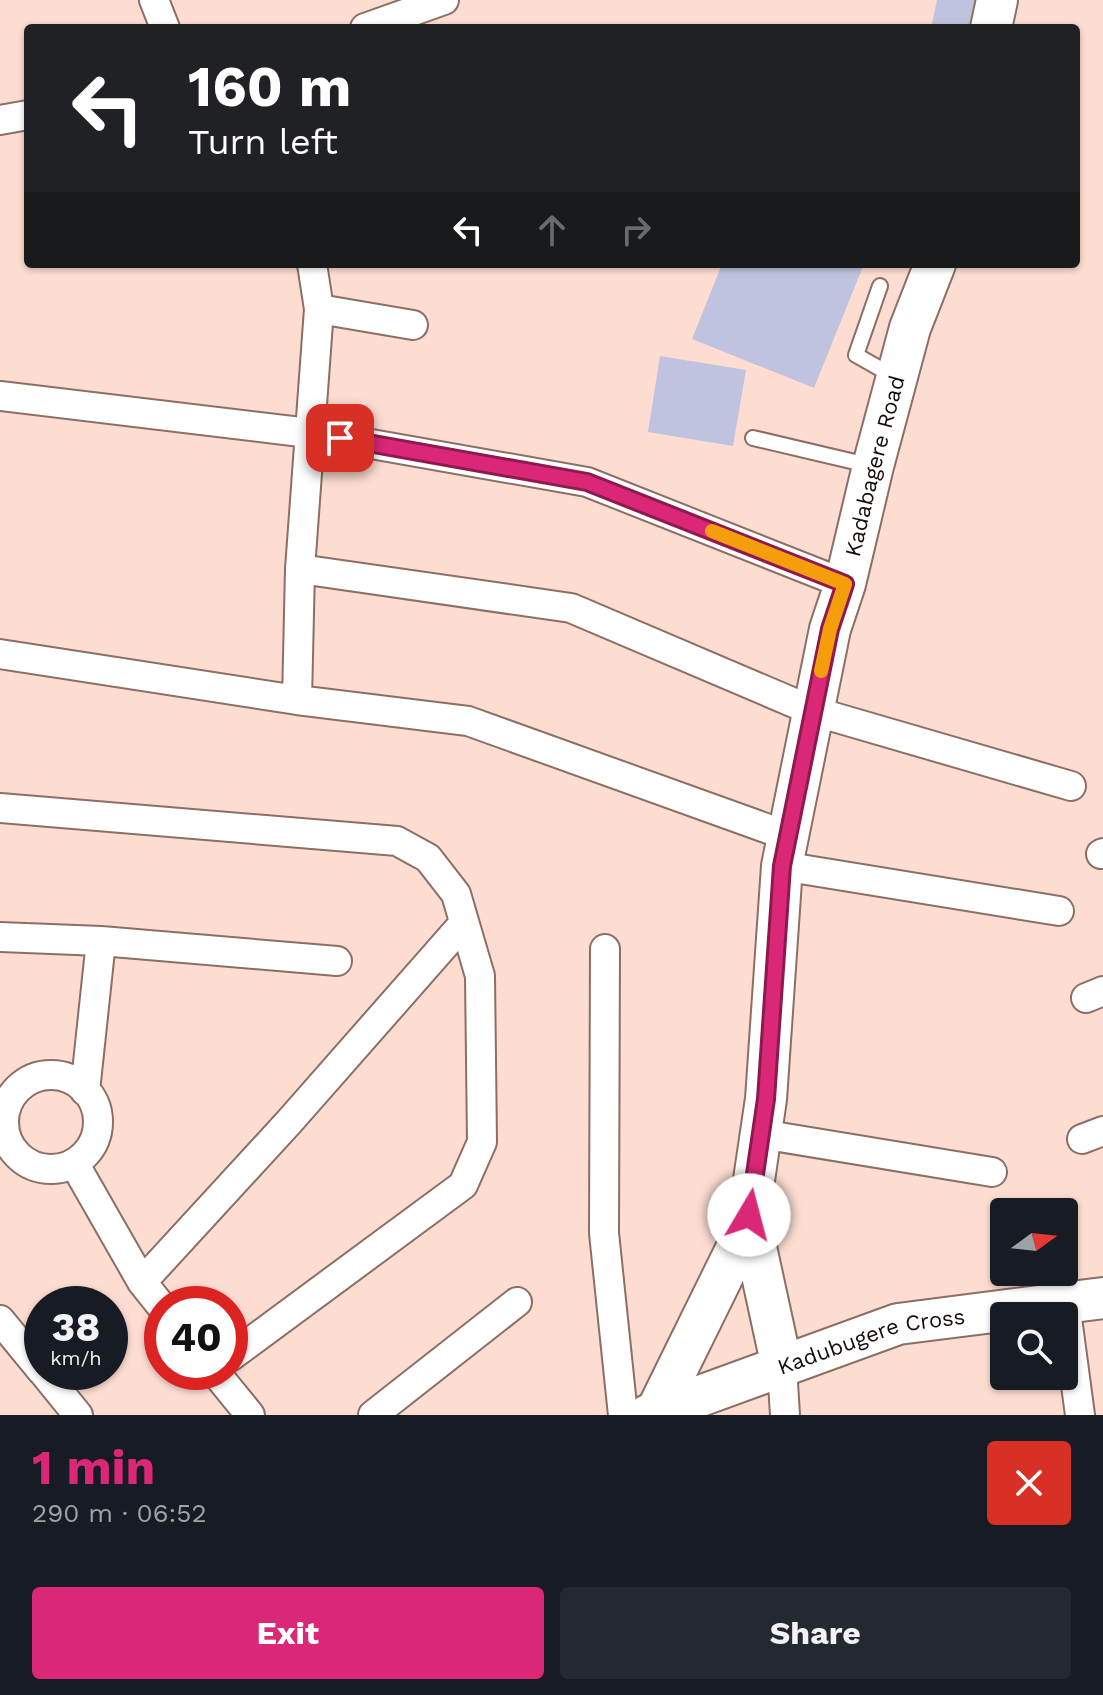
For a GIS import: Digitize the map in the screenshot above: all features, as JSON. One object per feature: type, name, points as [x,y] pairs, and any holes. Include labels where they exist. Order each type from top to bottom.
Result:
[{"type":"street","points":[[154,0],[163,24]]},
{"type":"street","points":[[376,24],[444,0]]},
{"type":"street","points":[[992,24],[997,0]]},
{"type":"street","points":[[0,120],[24,116]]},
{"type":"street","points":[[297,700],[300,569],[319,309],[313,268]]},
{"type":"street","name":"Kadabagere Road","points":[[642,1414],[704,1318],[747,1227],[766,1099],[785,851],[830,629],[845,584],[910,328],[933,268]]},
{"type":"street","points":[[319,309],[413,325]]},
{"type":"street","points":[[0,396],[309,433],[587,482],[845,584]]},
{"type":"street","points":[[300,569],[571,608],[813,711],[1071,786]]},
{"type":"street","points":[[0,654],[297,700],[468,721],[785,851],[1059,911]]},
{"type":"street","points":[[0,808],[397,841],[428,858],[456,894],[480,976],[482,1142],[463,1185],[248,1344]]},
{"type":"street","points":[[142,1282],[289,1122],[464,923]]},
{"type":"street","points":[[0,937],[101,941],[337,961]]},
{"type":"street","points":[[85,1091],[101,941]]},
{"type":"street","points":[[605,949],[604,1233],[642,1414]]},
{"type":"street","points":[[42,1076],[58,1076],[73,1081],[85,1091],[97,1116],[93,1143],[74,1163],[60,1168],[46,1169],[10,1160],[4,1118],[8,1091],[42,1076]]},
{"type":"street","points":[[761,1134],[992,1172]]},
{"type":"street","points":[[74,1163],[145,1286]]},
{"type":"street","points":[[749,1215],[782,1367],[785,1415]]},
{"type":"street","points":[[1080,1415],[1084,1301]]},
{"type":"street","name":"Kadubugere Cross","points":[[642,1414],[898,1324],[1084,1301]]},
{"type":"street","points":[[373,1415],[517,1302]]},
{"type":"street","points":[[0,1320],[10,1353]]},
{"type":"street","points":[[57,1390],[78,1415]]},
{"type":"street","points":[[230,1390],[250,1415]]},
{"type":"lane","points":[[880,286],[856,355],[897,378]]},
{"type":"lane","points":[[753,438],[873,466]]},
{"type":"building","points":[[937,0],[987,0],[982,24],[932,24]]},
{"type":"building","points":[[720,268],[862,268],[814,388],[692,339]]},
{"type":"building","points":[[660,356],[746,370],[733,446],[648,432]]},
{"type":"slow traffic","points":[[712,531],[845,584],[830,629],[821,671]]},
{"type":"route","points":[[340,438],[587,482],[845,584],[830,629],[782,866],[766,1099],[749,1215]]}]
